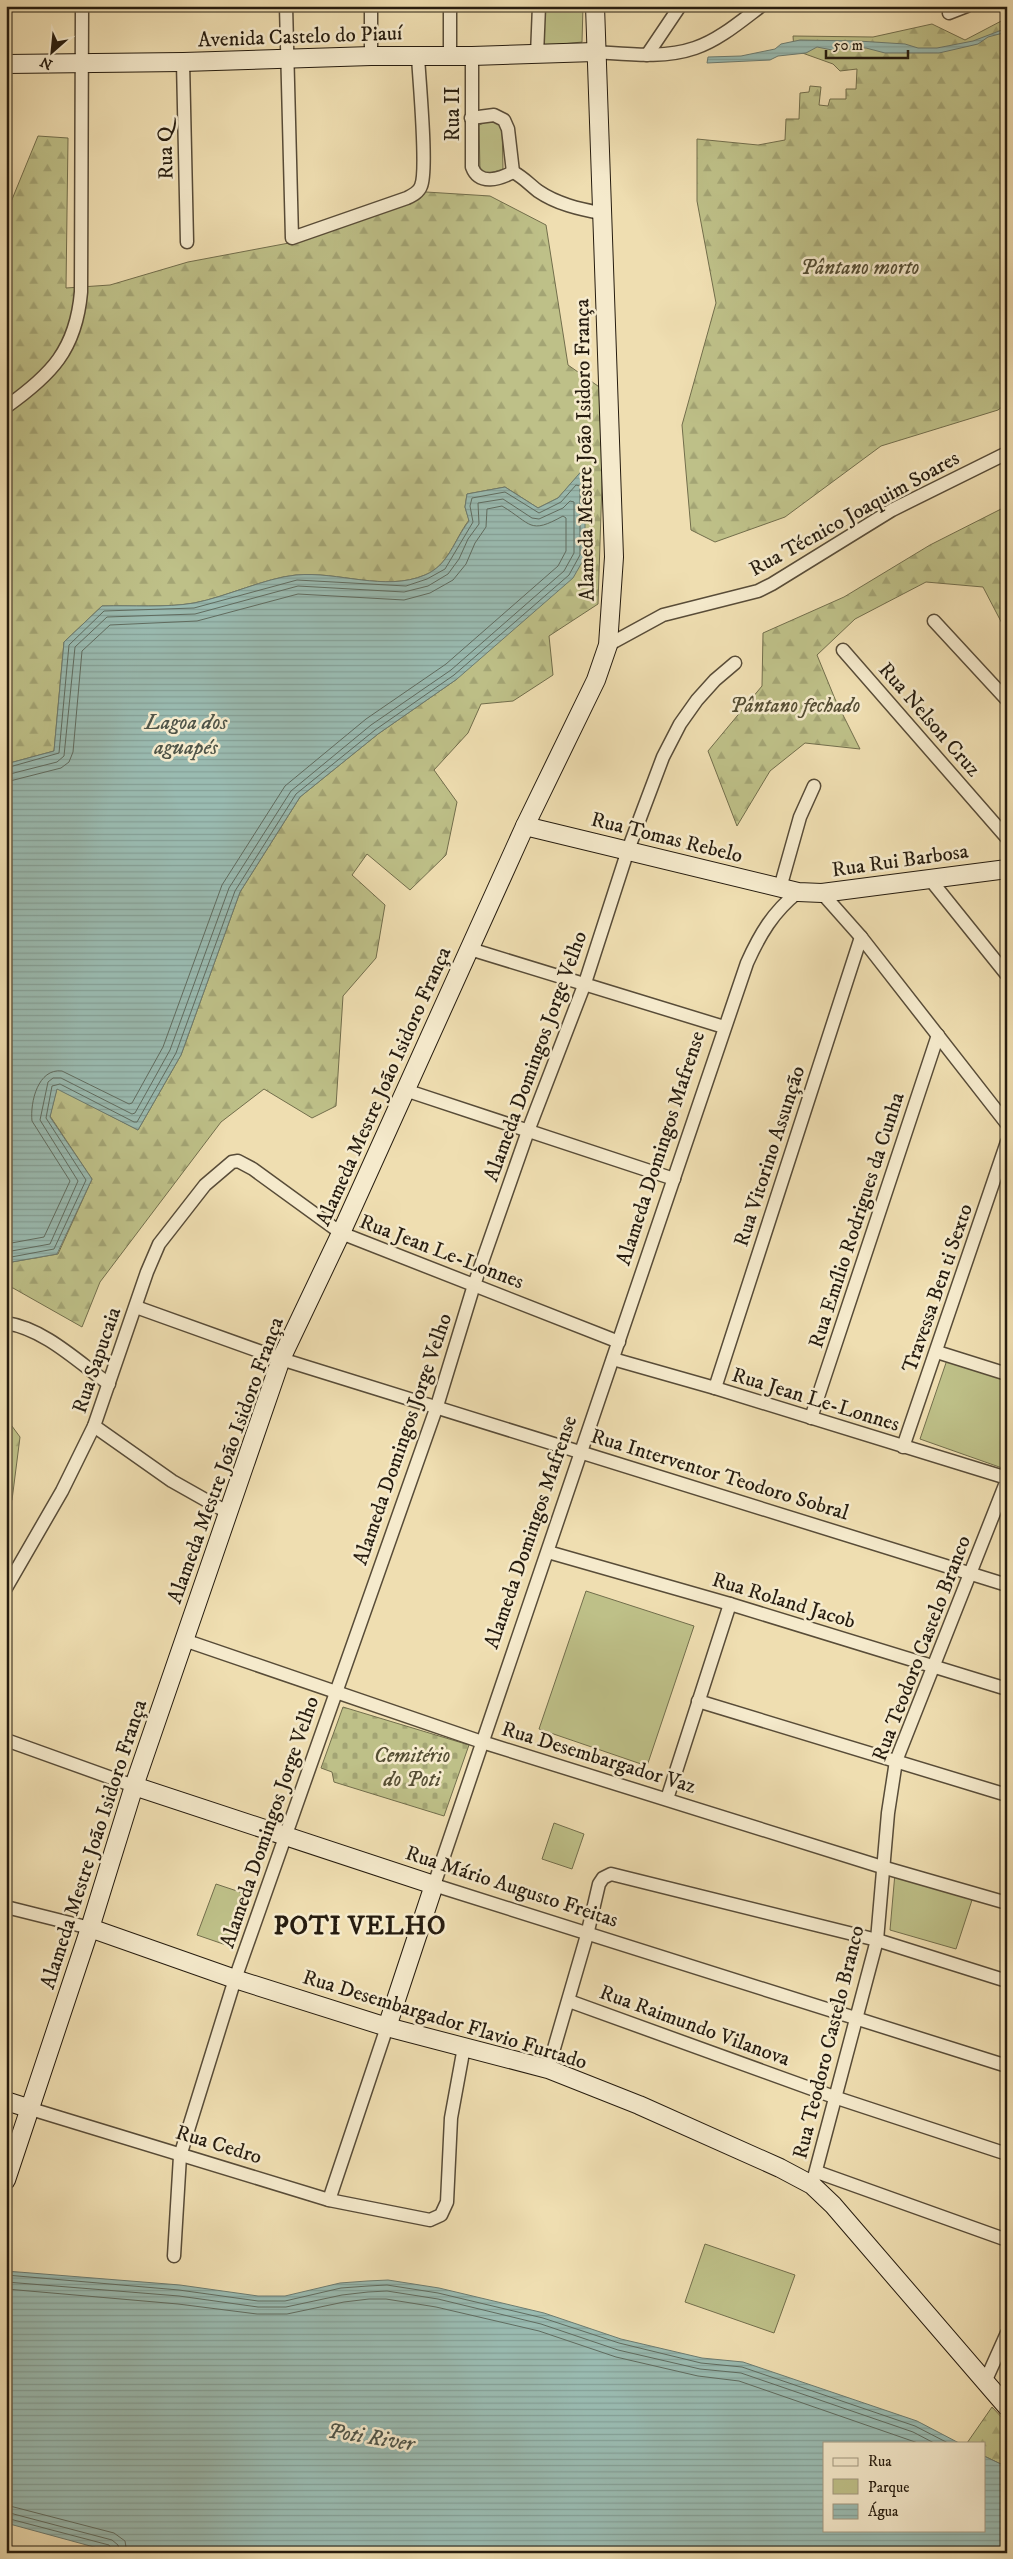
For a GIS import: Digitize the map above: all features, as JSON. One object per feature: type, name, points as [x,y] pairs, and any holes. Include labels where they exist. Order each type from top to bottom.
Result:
[{"type":"main road","name":"Alameda Mestre João Isidoro França","points":[[6,2180],[32,2109],[134,1786],[281,1359],[341,1233],[525,826],[587,700],[608,645],[614,557],[595,52],[595,6]]},
{"type":"main road","name":"Avenida Castelo do Piauí","points":[[6,64],[183,62],[595,52]]},
{"type":"main road","name":"Rua Tomas Rebelo","points":[[525,826],[798,892]]},
{"type":"main road","name":"Rua Rui Barbosa","points":[[798,892],[822,893],[1007,869]]},
{"type":"main road","name":"Rua Mário Augusto Freitas","points":[[134,1786],[434,1885]]},
{"type":"main road","name":"Alameda Domingos Mafrense","points":[[387,2027],[434,1885]]},
{"type":"main road","name":"Rua Desembargador Flavio Furtado","points":[[90,1928],[235,1979],[387,2027],[548,2069],[639,2105],[765,2161],[814,2179],[1007,2407]]},
{"type":"main road","name":"Rua Cedro","points":[[6,2101],[32,2109]]},
{"type":"street","points":[[6,407],[42,379],[58,361],[71,340],[78,313],[81,292],[82,6]]},
{"type":"street","points":[[286,6],[292,238],[400,200],[420,188],[423,181],[418,56]]},
{"type":"street","points":[[371,6],[371,56]]},
{"type":"street","points":[[450,6],[450,56]]},
{"type":"street","points":[[537,54],[539,6]]},
{"type":"street","points":[[647,55],[680,6]]},
{"type":"street","points":[[595,52],[647,55],[683,52],[698,47],[761,6]]},
{"type":"street","points":[[949,13],[967,6]]},
{"type":"street","name":"Rua II","points":[[472,56],[471,118],[474,172],[484,179],[500,180],[513,172]]},
{"type":"street","name":"Rua Q","points":[[183,62],[187,242]]},
{"type":"street","points":[[471,118],[494,115],[504,120],[508,129],[513,172],[523,177],[537,190],[566,205],[601,213]]},
{"type":"street","name":"Rua Técnico Joaquim Soares","points":[[608,645],[663,615],[758,591],[892,510],[1007,453]]},
{"type":"street","points":[[934,620],[1007,700]]},
{"type":"street","name":"Rua Nelson Cruz","points":[[844,650],[1007,838]]},
{"type":"street","name":"Alameda Domingos Jorge Velho","points":[[174,2256],[180,2156],[235,1979],[437,1406],[474,1285],[528,1131],[585,983],[628,850],[663,757],[680,724],[697,700],[715,680],[736,663]]},
{"type":"street","points":[[780,888],[798,823],[814,786]]},
{"type":"street","points":[[929,878],[1007,975]]},
{"type":"street","name":"Alameda Domingos Mafrense","points":[[434,1885],[582,1452],[724,1027],[758,938],[771,918],[798,892]]},
{"type":"street","points":[[822,893],[861,937],[1007,1124]]},
{"type":"street","name":"Rua Vitorino Assunção","points":[[715,1388],[861,937]]},
{"type":"street","points":[[470,949],[724,1027]]},
{"type":"street","name":"Rua Emílio Rodrigues da Cunha","points":[[811,1418],[938,1035]]},
{"type":"street","points":[[405,1090],[674,1179]]},
{"type":"street","name":"Travessa Ben ti Sexto","points":[[903,1446],[937,1352],[1007,1142]]},
{"type":"street","name":"Rua Jean Le-Lonnes","points":[[238,1161],[253,1169],[341,1233],[619,1342]]},
{"type":"street","name":"Rua Sapucaia","points":[[6,1588],[62,1491],[94,1426],[147,1272],[159,1244],[205,1185],[232,1162],[238,1161]]},
{"type":"street","name":"Rua Interventor Teodoro Sobral","points":[[136,1307],[281,1359],[1007,1585]]},
{"type":"street","points":[[6,1323],[27,1328],[48,1340],[108,1384]]},
{"type":"street","points":[[937,1352],[1007,1374]]},
{"type":"street","name":"Rua Jean Le-Lonnes","points":[[613,1359],[715,1388],[1007,1479]]},
{"type":"street","points":[[94,1426],[172,1481],[227,1512]]},
{"type":"street","name":"Rua Teodoro Castelo Branco","points":[[814,2179],[837,2098],[877,1940],[882,1867],[896,1761],[1007,1479]]},
{"type":"street","name":"Rua Roland Jacob","points":[[548,1552],[730,1604],[933,1668],[1007,1689]]},
{"type":"street","points":[[667,1798],[730,1604]]},
{"type":"street","name":"Rua Desembargador Vaz","points":[[184,1640],[336,1694],[482,1742],[667,1798],[882,1867],[1007,1903]]},
{"type":"street","points":[[698,1700],[1007,1795]]},
{"type":"street","name":"Rua Mário Augusto Freitas","points":[[6,1740],[134,1786]]},
{"type":"street","points":[[548,2069],[587,1935],[599,1884],[606,1876],[618,1875],[877,1940],[1007,1981]]},
{"type":"street","name":"Rua Mário Augusto Freitas","points":[[434,1885],[587,1935],[1007,2066]]},
{"type":"street","name":"Rua Desembargador Flavio Furtado","points":[[6,1907],[90,1928]]},
{"type":"street","name":"Rua Raimundo Vilanova","points":[[568,2001],[837,2098],[1007,2154]]},
{"type":"street","name":"Alameda Domingos Mafrense","points":[[329,2200],[387,2027]]},
{"type":"street","name":"Rua Cedro","points":[[32,2109],[180,2156],[329,2200],[430,2220],[441,2216],[447,2202],[451,2118],[464,2047]]},
{"type":"street","points":[[814,2179],[1007,2240]]},
{"type":"street","points":[[984,2382],[1007,2333]]},
{"type":"green space","points":[[543,6],[583,6],[582,42],[542,46]]},
{"type":"green space","name":"Pântano morto","points":[[1007,18],[1007,403],[998,410],[881,446],[785,517],[715,542],[691,530],[682,425],[716,303],[697,201],[697,139],[758,145],[785,140],[786,119],[799,119],[800,93],[809,92],[810,86],[821,87],[819,105],[828,106],[830,99],[846,99],[846,89],[856,89],[857,69],[840,71],[833,64],[794,50],[793,36],[873,37],[932,24],[965,40]]},
{"type":"green space","points":[[491,120],[502,125],[503,169],[487,174],[480,170],[479,125]]},
{"type":"green space","points":[[38,136],[68,138],[66,288],[110,285],[188,262],[289,243],[426,192],[490,196],[546,225],[568,365],[605,391],[598,604],[549,636],[553,675],[513,701],[481,704],[468,733],[434,770],[457,802],[446,855],[410,890],[367,854],[352,875],[385,905],[376,958],[343,996],[336,1106],[312,1118],[264,1089],[221,1122],[100,1282],[82,1327],[13,1288],[6,1288],[6,1263],[58,1254],[92,1179],[50,1116],[57,1088],[138,1130],[181,1055],[240,892],[300,797],[378,734],[457,679],[585,468],[558,498],[538,508],[505,487],[467,494],[465,507],[469,520],[446,558],[433,571],[410,580],[394,582],[296,575],[271,580],[219,597],[183,605],[102,606],[64,642],[54,751],[6,764],[6,214]]},
{"type":"green space","name":"Pântano fechado","points":[[1007,506],[1007,633],[983,587],[926,582],[855,619],[817,655],[835,699],[860,749],[805,743],[770,771],[737,826],[708,751],[762,686],[763,633],[844,597],[930,545]]},
{"type":"green space","points":[[948,1357],[1007,1377],[1005,1469],[920,1439]]},
{"type":"green space","points":[[6,1418],[20,1437],[12,1500],[6,1508]]},
{"type":"green space","points":[[586,1591],[694,1626],[647,1766],[539,1729]]},
{"type":"green space","name":"Cemitério do Poti","points":[[343,1707],[469,1745],[444,1816],[334,1782],[332,1772],[321,1768]]},
{"type":"green space","points":[[554,1823],[584,1834],[572,1869],[542,1859]]},
{"type":"green space","points":[[895,1873],[973,1897],[956,1949],[890,1930]]},
{"type":"green space","points":[[216,1884],[246,1894],[229,1946],[197,1935]]},
{"type":"green space","points":[[705,2244],[795,2275],[774,2333],[685,2302]]},
{"type":"green space","points":[[992,2407],[1007,2423],[1007,2467],[986,2457],[986,2442],[968,2442]]},
{"type":"water","points":[[1007,28],[1007,32],[988,37],[978,44],[939,53],[885,53],[866,48],[832,50],[817,47],[806,53],[778,56],[770,60],[707,63],[708,57],[741,56],[775,49],[781,44],[800,40],[858,41],[905,44],[918,48],[937,48],[973,41]]},
{"type":"water","name":"Lagoa dos aguapés","points":[[585,467],[585,557],[573,578],[457,679],[378,734],[300,797],[240,892],[181,1055],[138,1130],[57,1089],[50,1117],[92,1179],[57,1254],[6,1263],[6,764],[54,751],[64,642],[102,606],[183,605],[219,597],[271,580],[296,575],[394,582],[410,580],[425,575],[433,571],[446,559],[469,521],[465,507],[467,494],[505,487],[538,508],[558,498]]},
{"type":"water","name":"Poti River","points":[[6,2271],[180,2285],[258,2296],[285,2296],[340,2283],[388,2280],[439,2288],[544,2313],[621,2339],[702,2358],[743,2362],[917,2421],[957,2442],[823,2442],[823,2532],[986,2532],[986,2457],[1007,2467],[1007,2553],[116,2553],[6,2523]]},
{"type":"district","name":"POTI VELHO","points":[[360,1925]]}]
